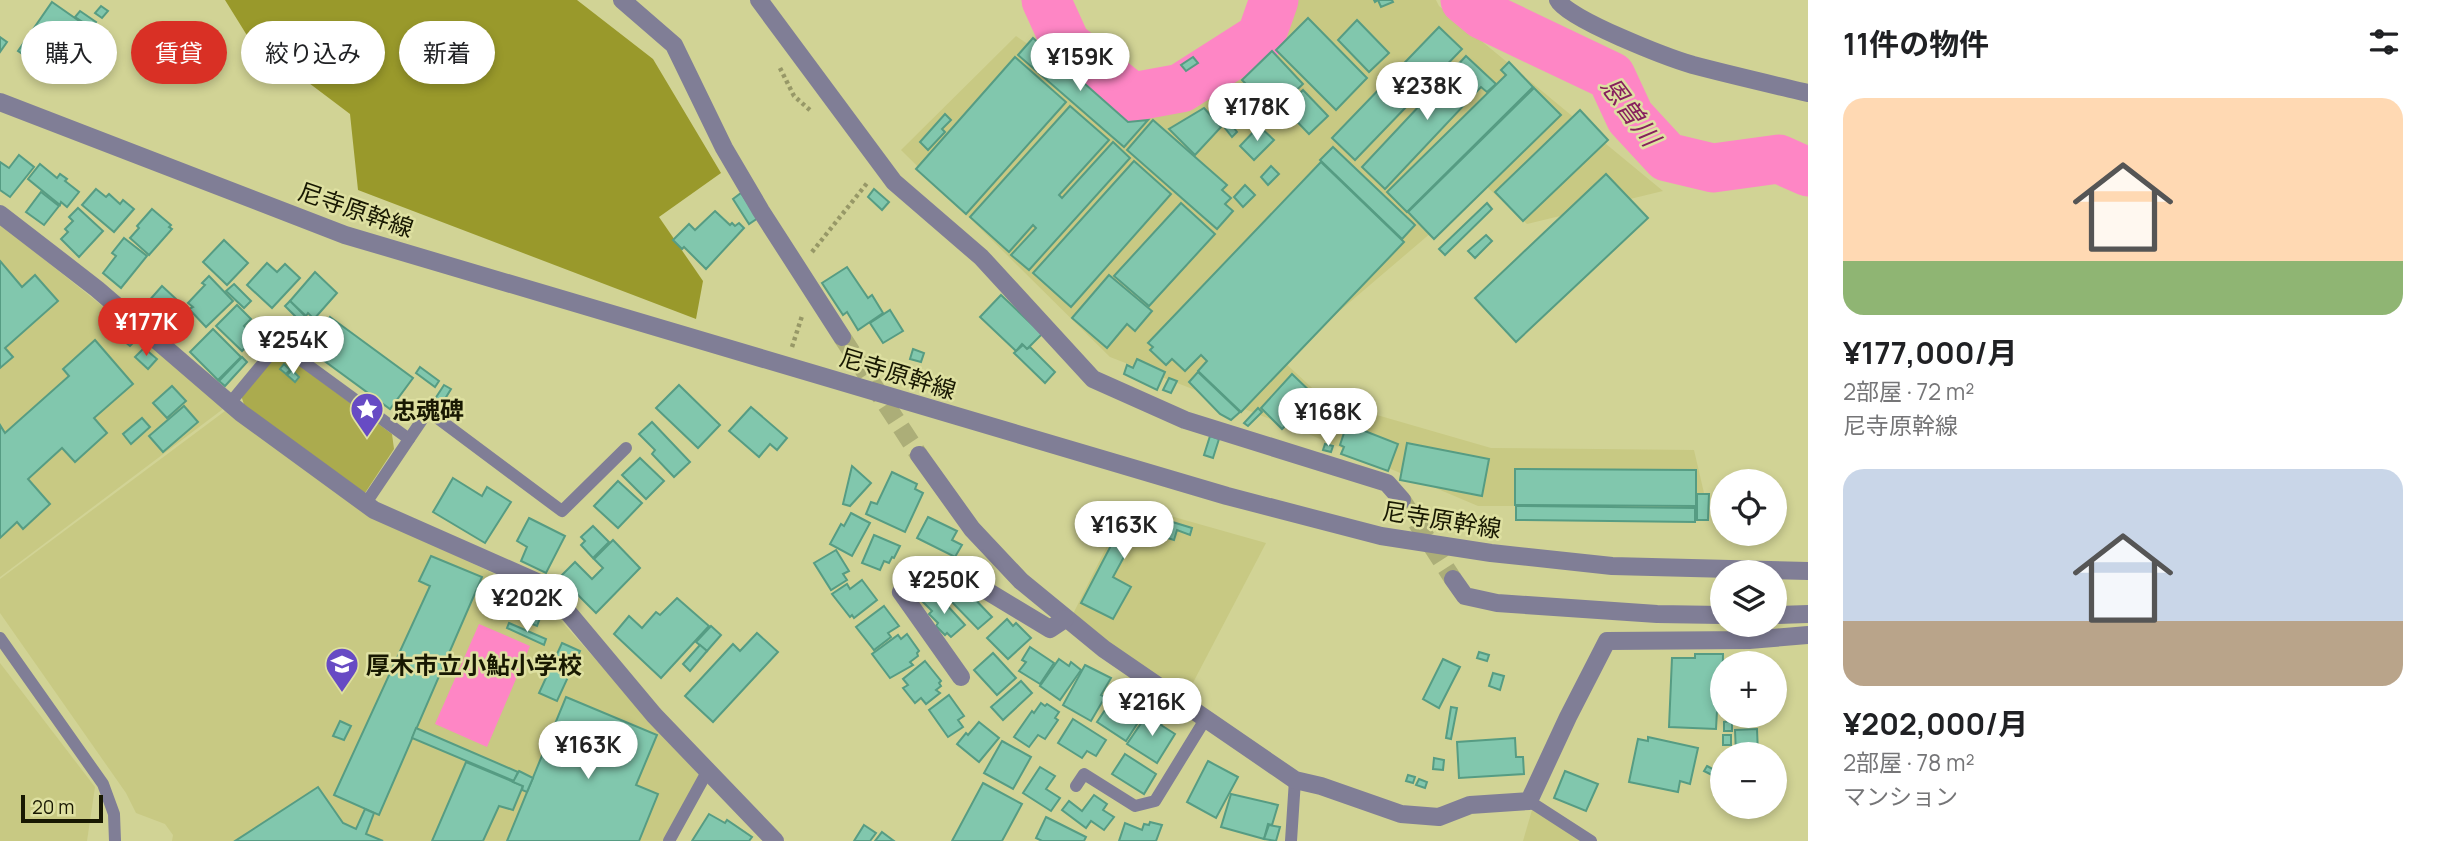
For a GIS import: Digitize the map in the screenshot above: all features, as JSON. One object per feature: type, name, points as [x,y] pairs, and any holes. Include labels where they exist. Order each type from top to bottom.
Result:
[{"type":"street","points":[[622,0],[674,44],[724,148],[842,337]]},
{"type":"street","points":[[759,0],[894,182],[981,257],[1093,379],[1185,420],[1387,483],[1402,500]]},
{"type":"street","points":[[1558,0],[1561,6],[1582,20],[1690,64],[1808,93]]},
{"type":"street","name":"尼寺原幹線","points":[[0,103],[345,234],[1227,496],[1381,536],[1491,553],[1612,566],[1808,571]]},
{"type":"street","points":[[0,214],[97,289],[230,403],[374,510],[546,586],[654,715],[775,841]]},
{"type":"street","points":[[919,455],[972,529],[1021,581],[1104,649],[1295,780],[1321,786],[1401,814],[1439,817],[1470,805],[1529,801],[1607,641],[1749,640],[1808,635]]},
{"type":"street","points":[[961,677],[901,592],[918,570],[942,566],[1050,629],[1065,619]]},
{"type":"street","points":[[1452,579],[1465,596],[1497,604],[1710,615]]},
{"type":"street","points":[[1787,615],[1808,614]]},
{"type":"street","points":[[949,659],[963,647]]},
{"type":"lane","points":[[230,403],[282,340],[409,439]]},
{"type":"lane","points":[[366,503],[428,411],[562,511],[625,448]]},
{"type":"lane","points":[[0,638],[103,784],[114,814],[115,841]]},
{"type":"lane","points":[[1076,786],[1080,772],[1135,806],[1155,801],[1206,718]]},
{"type":"lane","points":[[668,841],[707,772]]},
{"type":"lane","points":[[1291,841],[1295,780]]},
{"type":"lane","points":[[1529,801],[1591,841]]},
{"type":"path","points":[[787,365],[804,307],[793,287],[881,165]]},
{"type":"shaded area","points":[[225,0],[577,0],[653,59],[721,173],[659,217],[703,281],[696,319],[358,190],[350,114],[310,84],[385,84],[385,21],[241,21],[241,26]]},
{"type":"shaded area","points":[[1291,0],[1436,0],[1439,6],[1663,191],[1527,224],[1486,186],[1282,360],[1325,400],[1491,448],[1694,450],[1707,506],[1478,506],[1306,433],[1110,357],[901,150],[1016,36],[1123,110],[1243,75]]},
{"type":"shaded area","points":[[0,224],[227,406],[0,577]]},
{"type":"shaded area","points":[[287,356],[392,434],[394,449],[365,493],[246,411],[241,395],[271,360]]},
{"type":"shaded area","name":"厚木市立小鮎小学校","points":[[229,408],[370,515],[537,594],[699,775],[665,841],[172,841],[173,835],[165,824],[136,813],[126,793],[0,613],[0,579]]},
{"type":"shaded area","points":[[1128,504],[1266,543],[1185,698],[1113,647],[1073,614]]},
{"type":"shaded area","points":[[479,624],[530,646],[487,747],[435,724]]},
{"type":"shaded area","points":[[0,663],[95,787],[87,841],[0,841]]},
{"type":"shaded area","points":[[1532,810],[1583,841],[1523,841]]},
{"type":"building","points":[[1378,0],[1392,0],[1393,2],[1381,7]]},
{"type":"building","points":[[52,2],[79,21],[39,21]]},
{"type":"building","points":[[101,6],[108,11],[102,18],[95,13]]},
{"type":"building","points":[[80,11],[95,21],[81,21],[75,17]]},
{"type":"building","points":[[1308,18],[1367,78],[1336,110],[1276,50]]},
{"type":"building","points":[[1357,20],[1389,53],[1369,72],[1338,40]]},
{"type":"building","points":[[1439,27],[1462,49],[1355,160],[1332,138]]},
{"type":"building","points":[[0,37],[7,42],[0,52]]},
{"type":"building","points":[[1033,38],[1128,122],[1148,120],[1124,147],[1018,55]]},
{"type":"building","points":[[1272,51],[1303,84],[1273,112],[1242,80]]},
{"type":"building","points":[[1466,56],[1496,84],[1487,92],[1481,87],[1385,189],[1362,167]]},
{"type":"building","points":[[1015,57],[1066,102],[966,214],[916,169]]},
{"type":"building","points":[[1193,57],[1198,63],[1186,71],[1181,65]]},
{"type":"building","points":[[1509,62],[1533,87],[1407,212],[1387,192],[1506,75],[1501,70]]},
{"type":"building","points":[[1534,88],[1561,115],[1434,239],[1408,212]]},
{"type":"building","points":[[1303,90],[1328,116],[1309,134],[1284,108]]},
{"type":"building","points":[[1070,106],[1109,140],[1059,195],[1062,198],[1113,142],[1130,158],[1029,270],[1011,255],[1036,228],[1033,225],[1009,252],[970,217]]},
{"type":"building","points":[[1204,108],[1221,127],[1195,155],[1169,129]]},
{"type":"building","points":[[1580,110],[1608,140],[1523,221],[1495,192]]},
{"type":"building","points":[[945,114],[951,120],[942,129],[945,132],[928,150],[920,142]]},
{"type":"building","points":[[1153,120],[1227,185],[1222,190],[1231,198],[1225,204],[1233,211],[1217,229],[1127,150]]},
{"type":"building","points":[[1230,123],[1237,132],[1232,137],[1225,128]]},
{"type":"building","points":[[1259,126],[1274,140],[1254,160],[1240,146]]},
{"type":"building","points":[[1333,147],[1415,225],[1402,239],[1320,160]]},
{"type":"building","points":[[19,155],[34,167],[10,197],[0,190],[0,162],[9,168]]},
{"type":"building","points":[[1134,161],[1171,194],[1071,307],[1033,273]]},
{"type":"building","points":[[1321,162],[1404,242],[1241,412],[1198,371],[1207,361],[1201,355],[1185,371],[1172,359],[1166,365],[1150,350],[1153,347],[1148,343]]},
{"type":"building","points":[[40,164],[57,178],[60,174],[67,179],[65,181],[79,192],[67,207],[61,202],[60,205],[28,179]]},
{"type":"building","points":[[1271,166],[1279,174],[1268,185],[1261,177]]},
{"type":"building","points":[[1606,174],[1648,218],[1516,342],[1475,298]]},
{"type":"building","points":[[1245,185],[1255,195],[1243,207],[1234,197]]},
{"type":"building","points":[[96,189],[106,197],[109,194],[120,204],[123,200],[134,209],[114,232],[82,205]]},
{"type":"building","points":[[874,189],[889,202],[882,210],[868,197]]},
{"type":"building","points":[[41,192],[59,206],[44,225],[26,212]]},
{"type":"building","points":[[741,193],[758,218],[749,224],[733,199]]},
{"type":"building","points":[[1181,203],[1215,234],[1149,306],[1114,276]]},
{"type":"building","points":[[1487,203],[1492,209],[1445,255],[1439,249]]},
{"type":"building","points":[[78,208],[103,231],[79,257],[61,239],[68,232],[65,229],[73,221],[69,217]]},
{"type":"building","points":[[152,209],[171,225],[169,227],[172,229],[149,255],[130,238]]},
{"type":"building","points":[[715,211],[730,225],[739,223],[744,228],[706,269],[673,240],[689,224],[695,230]]},
{"type":"building","points":[[1486,235],[1492,241],[1475,258],[1468,251]]},
{"type":"building","points":[[124,238],[147,256],[121,288],[103,273],[116,256],[112,253]]},
{"type":"building","points":[[224,240],[248,263],[227,285],[203,262]]},
{"type":"building","points":[[0,261],[22,287],[35,275],[58,301],[5,348],[13,357],[0,368]]},
{"type":"building","points":[[267,263],[277,272],[285,264],[300,278],[272,308],[247,285]]},
{"type":"building","points":[[847,267],[868,298],[872,295],[883,313],[858,330],[847,312],[843,315],[822,283]]},
{"type":"building","points":[[315,272],[337,293],[314,319],[308,313],[306,316],[290,301]]},
{"type":"building","points":[[1109,275],[1152,311],[1135,331],[1127,324],[1107,348],[1072,318]]},
{"type":"building","points":[[209,276],[233,301],[206,327],[189,309],[193,307],[188,303],[205,285],[202,283]]},
{"type":"building","points":[[234,284],[251,301],[244,308],[226,291]]},
{"type":"building","points":[[162,286],[188,310],[166,335],[140,311]]},
{"type":"building","points":[[1001,295],[1042,334],[1027,349],[1022,344],[1016,351],[980,317]]},
{"type":"building","points":[[290,301],[306,317],[301,322],[285,306]]},
{"type":"building","points":[[237,305],[251,319],[244,326],[256,337],[242,351],[216,326]]},
{"type":"building","points":[[890,310],[903,331],[883,343],[870,323]]},
{"type":"building","points":[[330,317],[413,378],[390,409],[304,346],[313,334],[316,336]]},
{"type":"building","points":[[213,329],[241,357],[218,380],[190,352]]},
{"type":"building","points":[[125,330],[136,340],[130,346],[119,337]]},
{"type":"building","points":[[95,340],[133,384],[94,418],[107,433],[75,462],[62,448],[28,479],[50,504],[23,529],[17,522],[0,538],[0,425],[5,433],[69,376],[63,369]]},
{"type":"building","points":[[1023,345],[1027,349],[1030,347],[1055,372],[1045,383],[1014,353]]},
{"type":"building","points":[[144,348],[157,359],[148,369],[135,357]]},
{"type":"building","points":[[913,349],[924,353],[921,362],[910,359]]},
{"type":"building","points":[[242,357],[247,362],[225,386],[219,381]]},
{"type":"building","points":[[1137,359],[1165,372],[1157,390],[1124,374],[1127,365],[1133,368]]},
{"type":"building","points":[[284,364],[290,370],[286,374],[280,369]]},
{"type":"building","points":[[420,367],[439,381],[435,387],[416,373]]},
{"type":"building","points":[[292,370],[299,377],[295,382],[287,375]]},
{"type":"building","points":[[1198,372],[1240,412],[1231,420],[1220,414],[1189,382]]},
{"type":"building","points":[[1292,374],[1316,397],[1282,429],[1261,408]]},
{"type":"building","points":[[1169,378],[1177,381],[1171,393],[1163,390]]},
{"type":"building","points":[[444,385],[451,389],[440,407],[433,402]]},
{"type":"building","points":[[679,385],[720,425],[698,448],[656,408]]},
{"type":"building","points":[[172,386],[186,401],[167,418],[153,403]]},
{"type":"building","points":[[184,406],[198,422],[163,452],[149,436]]},
{"type":"building","points":[[751,407],[787,438],[777,450],[770,444],[759,457],[729,431]]},
{"type":"building","points":[[1258,408],[1262,412],[1248,426],[1244,423]]},
{"type":"building","points":[[142,418],[150,427],[131,444],[123,434]]},
{"type":"building","points":[[652,422],[690,462],[674,477],[652,454],[655,450],[639,434]]},
{"type":"building","points":[[1347,424],[1398,444],[1388,471],[1341,454],[1344,447],[1340,445]]},
{"type":"building","points":[[1210,436],[1219,439],[1213,458],[1204,455]]},
{"type":"building","points":[[1407,443],[1489,459],[1482,496],[1400,480]]},
{"type":"building","points":[[1325,444],[1333,446],[1331,452],[1323,450]]},
{"type":"building","points":[[640,458],[664,481],[646,499],[622,475]]},
{"type":"building","points":[[852,466],[871,483],[850,506],[843,504]]},
{"type":"building","points":[[1515,469],[1696,470],[1696,506],[1515,505]]},
{"type":"building","points":[[892,472],[917,484],[915,489],[923,493],[905,532],[866,514],[871,502],[877,504]]},
{"type":"building","points":[[453,478],[482,496],[487,487],[511,502],[485,543],[433,512]]},
{"type":"building","points":[[618,481],[642,503],[618,528],[594,506]]},
{"type":"building","points":[[1697,494],[1709,494],[1708,520],[1697,520]]},
{"type":"building","points":[[1516,506],[1695,508],[1695,522],[1516,520]]},
{"type":"building","points":[[1130,509],[1192,528],[1190,535],[1177,530],[1174,540],[1139,529],[1113,577],[1131,587],[1113,619],[1081,603]]},
{"type":"building","points":[[851,513],[870,523],[852,556],[830,544],[841,524],[844,526]]},
{"type":"building","points":[[928,517],[957,531],[952,540],[962,545],[955,557],[917,538]]},
{"type":"building","points":[[529,518],[565,536],[546,573],[521,561],[527,547],[517,541]]},
{"type":"building","points":[[593,526],[609,542],[593,558],[581,545],[585,541],[581,537]]},
{"type":"building","points":[[874,535],[900,546],[894,558],[892,557],[889,563],[884,561],[880,570],[862,563]]},
{"type":"building","points":[[613,540],[640,568],[596,613],[560,577],[575,562],[592,579],[603,568],[594,559]]},
{"type":"building","points":[[836,550],[849,571],[843,574],[847,580],[831,590],[814,563]]},
{"type":"building","points":[[431,556],[482,577],[379,815],[334,795],[430,586],[419,581]]},
{"type":"building","points":[[862,580],[877,600],[854,618],[852,615],[850,617],[832,594],[847,584],[850,589]]},
{"type":"building","points":[[492,591],[515,602],[511,610],[502,606],[498,613],[484,607]]},
{"type":"building","points":[[935,592],[965,625],[951,637],[936,626],[938,623],[929,614],[932,611],[923,602]]},
{"type":"building","points":[[954,592],[962,600],[969,593],[992,617],[978,629],[948,598]]},
{"type":"building","points":[[677,598],[709,626],[661,678],[614,634],[629,616],[642,628],[656,612],[660,615]]},
{"type":"building","points":[[519,603],[542,613],[537,626],[513,616]]},
{"type":"building","points":[[884,606],[899,626],[888,633],[891,637],[874,650],[856,627]]},
{"type":"building","points":[[1007,619],[1013,626],[1016,623],[1031,638],[1008,659],[987,638]]},
{"type":"building","points":[[509,623],[546,639],[544,645],[507,628]]},
{"type":"building","points":[[711,626],[721,635],[707,651],[696,642]]},
{"type":"building","points":[[757,633],[778,652],[713,722],[685,696],[733,644],[740,651]]},
{"type":"building","points":[[907,634],[919,651],[918,656],[910,662],[913,665],[890,678],[872,654],[898,635],[901,639]]},
{"type":"building","points":[[562,643],[580,651],[557,701],[539,693]]},
{"type":"building","points":[[700,645],[707,651],[690,671],[683,664]]},
{"type":"building","points":[[1030,647],[1054,663],[1040,684],[1019,671],[1026,662],[1022,660]]},
{"type":"building","points":[[1479,652],[1489,655],[1487,661],[1477,658]]},
{"type":"building","points":[[993,653],[1016,678],[997,695],[974,670]]},
{"type":"building","points":[[1695,654],[1710,654],[1710,728],[1716,729],[1669,727],[1672,658],[1695,658]]},
{"type":"building","points":[[1059,659],[1069,666],[1071,662],[1081,670],[1060,700],[1040,686]]},
{"type":"building","points":[[1443,659],[1460,667],[1439,708],[1423,699]]},
{"type":"building","points":[[925,661],[941,681],[941,686],[936,690],[940,693],[926,704],[921,698],[915,703],[903,688],[908,685],[903,679]]},
{"type":"building","points":[[1085,665],[1111,678],[1101,695],[1105,697],[1091,721],[1063,705]]},
{"type":"building","points":[[1493,673],[1504,676],[1500,690],[1489,686]]},
{"type":"building","points":[[1021,681],[1032,693],[1003,720],[991,707]]},
{"type":"building","points":[[1125,692],[1148,707],[1126,741],[1097,722],[1107,707],[1113,711]]},
{"type":"building","points":[[949,695],[964,716],[958,720],[963,727],[948,737],[929,710]]},
{"type":"building","points":[[566,697],[657,735],[636,785],[658,794],[639,841],[507,841]]},
{"type":"building","points":[[1041,703],[1059,712],[1055,718],[1058,720],[1045,739],[1038,735],[1029,747],[1014,737]]},
{"type":"building","points":[[1451,707],[1457,708],[1451,739],[1446,738]]},
{"type":"building","points":[[1152,714],[1164,721],[1161,725],[1175,734],[1157,763],[1127,744],[1146,716],[1149,718]]},
{"type":"building","points":[[1073,719],[1106,740],[1096,756],[1087,751],[1082,758],[1058,743]]},
{"type":"building","points":[[340,721],[351,726],[344,740],[333,736]]},
{"type":"building","points":[[979,722],[999,738],[979,762],[957,744]]},
{"type":"building","points":[[416,728],[518,772],[514,781],[412,738]]},
{"type":"building","points":[[1757,729],[1758,742],[1736,742],[1735,730]]},
{"type":"building","points":[[1723,735],[1731,735],[1731,742],[1723,742]]},
{"type":"building","points":[[1648,737],[1698,748],[1690,784],[1680,781],[1678,792],[1629,782],[1638,739],[1648,741]]},
{"type":"building","points":[[1515,738],[1516,757],[1523,757],[1524,774],[1459,778],[1457,742]]},
{"type":"building","points":[[1002,741],[1031,757],[1013,789],[984,773]]},
{"type":"building","points":[[1125,754],[1156,774],[1144,794],[1112,774]]},
{"type":"building","points":[[1434,758],[1444,760],[1443,770],[1433,769]]},
{"type":"building","points":[[1208,761],[1238,777],[1216,818],[1187,802]]},
{"type":"building","points":[[466,762],[523,786],[513,810],[499,806],[483,841],[432,841]]},
{"type":"building","points":[[1040,767],[1055,776],[1046,789],[1060,798],[1051,811],[1023,793]]},
{"type":"building","points":[[519,771],[533,778],[527,792],[522,790],[523,786],[513,782]]},
{"type":"building","points":[[1565,771],[1598,784],[1586,811],[1554,798]]},
{"type":"building","points":[[1408,775],[1415,777],[1413,783],[1406,781]]},
{"type":"building","points":[[1419,779],[1427,782],[1425,788],[1416,785]]},
{"type":"building","points":[[983,783],[1022,804],[1002,841],[952,841]]},
{"type":"building","points":[[318,787],[343,823],[356,829],[365,809],[374,813],[366,834],[383,841],[235,841]]},
{"type":"building","points":[[1231,794],[1278,805],[1264,839],[1221,827]]},
{"type":"building","points":[[1094,795],[1107,804],[1103,810],[1114,817],[1104,830],[1091,821],[1086,828],[1062,810],[1069,801],[1082,811]]},
{"type":"building","points":[[709,814],[725,823],[727,820],[752,837],[749,841],[692,841]]},
{"type":"building","points":[[1046,817],[1086,837],[1084,841],[1042,841],[1036,838]]},
{"type":"building","points":[[1150,822],[1162,825],[1156,841],[1119,841],[1125,823],[1142,830],[1144,824],[1149,825]]},
{"type":"building","points":[[864,825],[876,833],[870,841],[854,841]]},
{"type":"building","points":[[1269,825],[1280,827],[1276,841],[1264,839]]},
{"type":"building","points":[[882,832],[894,841],[875,841]]},
{"type":"waterway","name":"恩曽川","points":[[1046,0],[1066,44],[1132,97],[1181,88],[1261,37],[1274,0]]},
{"type":"waterway","name":"恩曽川","points":[[1465,0],[1483,15],[1611,76],[1630,117],[1667,157],[1713,168],[1779,159],[1808,172]]},
{"type":"tunnel","points":[[842,337],[919,455]]},
{"type":"tunnel","points":[[1402,500],[1453,579]]},
{"type":"place","name":"忠魂碑","points":[[367,439]]},
{"type":"place","name":"厚木市立小鮎小学校","points":[[342,694]]}]
